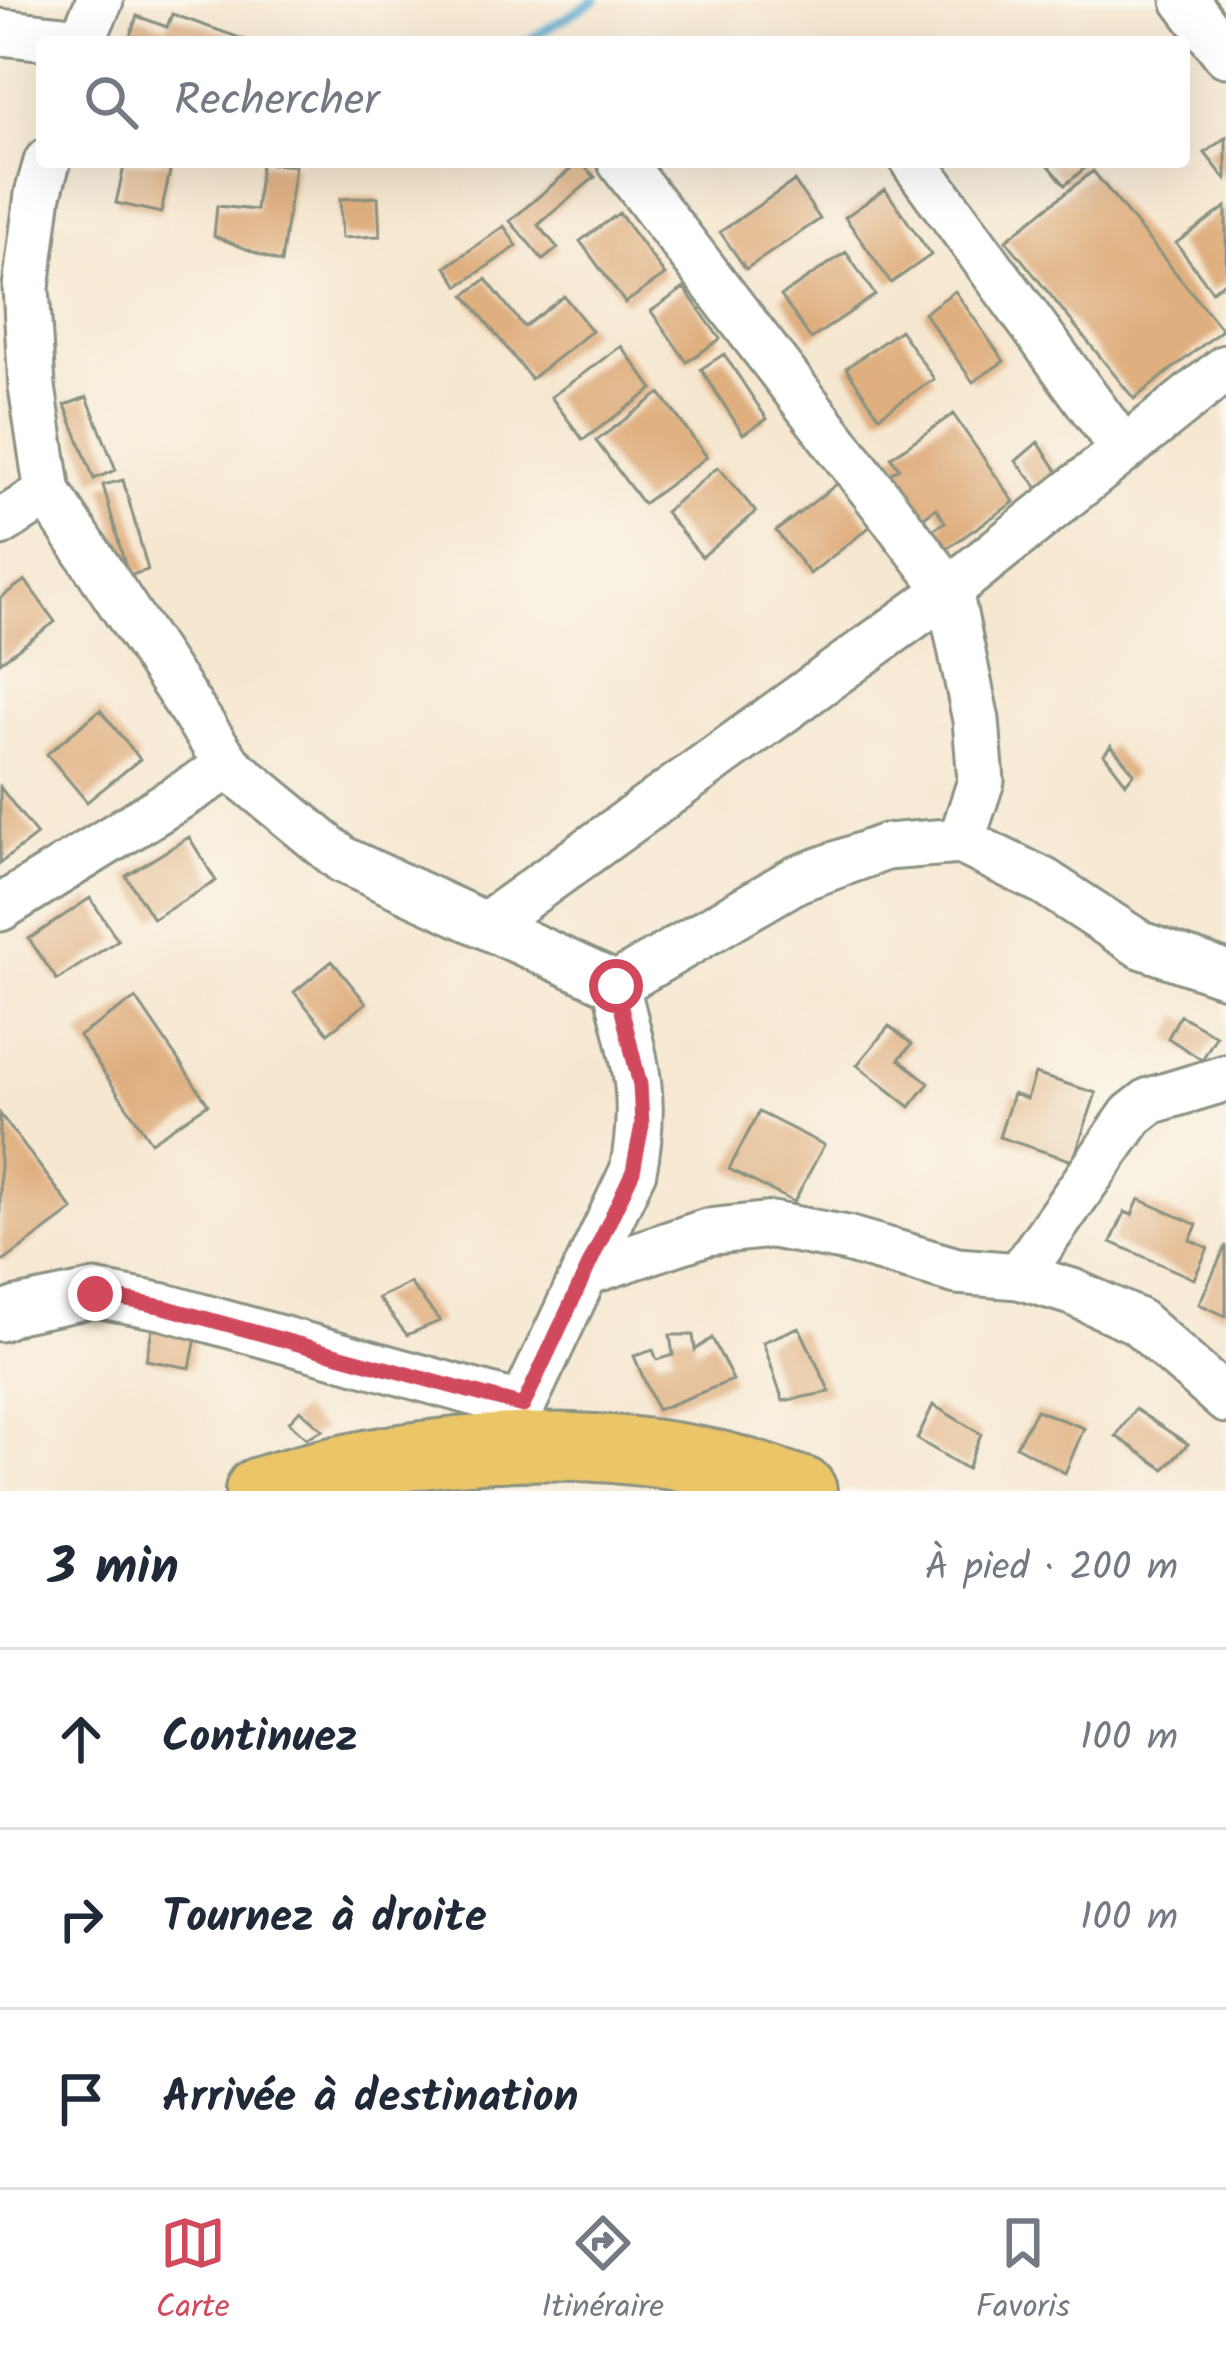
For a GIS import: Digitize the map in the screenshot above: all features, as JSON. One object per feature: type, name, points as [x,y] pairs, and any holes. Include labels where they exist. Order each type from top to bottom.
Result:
[{"type":"highway","points":[[259,1491],[513,1427],[716,1464],[803,1491]]},
{"type":"street","points":[[84,36],[100,0]]},
{"type":"street","points":[[1185,0],[1226,54]]},
{"type":"street","points":[[0,32],[36,36]]},
{"type":"street","points":[[45,168],[26,287],[32,387],[49,493],[229,766],[343,860],[616,986]]},
{"type":"street","points":[[626,168],[949,590],[976,720],[981,781],[961,841]]},
{"type":"street","points":[[918,168],[1123,449]]},
{"type":"street","points":[[486,925],[949,590],[1226,368]]},
{"type":"street","points":[[0,523],[49,493]]},
{"type":"street","points":[[0,908],[229,766]]},
{"type":"street","points":[[616,986],[797,879],[886,847],[961,841],[1045,882],[1141,944],[1226,974]]},
{"type":"street","points":[[0,1318],[95,1294],[164,1307],[513,1427],[633,1171],[642,1125],[640,1085],[616,986]]},
{"type":"street","points":[[1019,1276],[1132,1114],[1150,1101],[1226,1078]]},
{"type":"street","points":[[587,1272],[707,1232],[772,1226],[847,1239],[957,1271],[1019,1276],[1072,1292],[1137,1321],[1226,1400]]},
{"type":"building","points":[[172,14],[235,36],[130,36],[137,16],[167,27]]},
{"type":"building","points":[[1226,137],[1226,180],[1205,153]]},
{"type":"building","points":[[124,168],[171,168],[161,213],[116,203]]},
{"type":"building","points":[[260,168],[295,168],[281,263],[214,236],[217,206],[256,210]]},
{"type":"building","points":[[572,168],[585,168],[595,177],[538,225],[558,248],[543,260],[510,221]]},
{"type":"building","points":[[1051,168],[1085,168],[1065,185]]},
{"type":"building","points":[[1093,171],[1222,330],[1134,399],[1006,240]]},
{"type":"building","points":[[794,181],[820,219],[746,269],[720,232]]},
{"type":"building","points":[[885,189],[931,255],[891,283],[845,217]]},
{"type":"building","points":[[378,197],[380,236],[342,238],[340,199]]},
{"type":"building","points":[[1226,207],[1226,281],[1212,291],[1176,243]]},
{"type":"building","points":[[619,213],[665,275],[625,303],[580,241]]},
{"type":"building","points":[[504,226],[517,246],[459,286],[446,267]]},
{"type":"building","points":[[846,252],[875,295],[811,339],[781,296]]},
{"type":"building","points":[[486,279],[524,327],[564,296],[592,331],[531,379],[465,295]]},
{"type":"building","points":[[684,288],[720,339],[687,362],[651,311]]},
{"type":"building","points":[[955,291],[1004,361],[973,382],[924,313]]},
{"type":"building","points":[[900,330],[934,379],[879,416],[846,368]]},
{"type":"building","points":[[621,346],[653,389],[583,440],[551,397]]},
{"type":"building","points":[[724,354],[767,419],[743,434],[701,369]]},
{"type":"building","points":[[660,393],[707,457],[643,504],[596,441]]},
{"type":"building","points":[[87,397],[116,470],[94,479],[65,405]]},
{"type":"building","points":[[953,414],[1014,502],[942,552],[929,532],[945,522],[936,508],[920,520],[889,475],[899,468],[891,457]]},
{"type":"building","points":[[1038,442],[1060,475],[1045,497],[1016,461]]},
{"type":"building","points":[[718,467],[756,512],[702,557],[665,512]]},
{"type":"building","points":[[123,480],[148,570],[128,576],[103,485]]},
{"type":"building","points":[[838,483],[871,526],[810,574],[776,531]]},
{"type":"building","points":[[25,580],[55,622],[0,662],[0,598]]},
{"type":"building","points":[[100,710],[140,759],[87,802],[47,754]]},
{"type":"building","points":[[1111,745],[1134,773],[1126,783],[1104,754]]},
{"type":"building","points":[[0,787],[37,835],[0,863]]},
{"type":"building","points":[[189,837],[216,881],[153,919],[126,876]]},
{"type":"building","points":[[90,898],[118,940],[57,980],[29,939]]},
{"type":"building","points":[[332,961],[366,1003],[328,1033],[294,992]]},
{"type":"building","points":[[136,998],[208,1104],[151,1142],[79,1036]]},
{"type":"building","points":[[1180,1015],[1216,1036],[1202,1060],[1168,1038]]},
{"type":"building","points":[[889,1026],[912,1044],[899,1059],[929,1083],[910,1107],[857,1065]]},
{"type":"building","points":[[1035,1074],[1096,1093],[1073,1161],[999,1137],[1013,1094],[1027,1099]]},
{"type":"building","points":[[759,1112],[824,1145],[794,1202],[729,1169]]},
{"type":"building","points":[[0,1114],[73,1210],[4,1261],[0,1257]]},
{"type":"building","points":[[1139,1199],[1197,1225],[1190,1240],[1208,1248],[1194,1279],[1111,1242],[1125,1212],[1132,1215]]},
{"type":"building","points":[[1226,1245],[1226,1316],[1199,1304]]},
{"type":"building","points":[[410,1283],[440,1321],[407,1335],[378,1298]]},
{"type":"building","points":[[153,1325],[197,1333],[190,1368],[146,1360]]},
{"type":"building","points":[[799,1327],[830,1392],[783,1401],[763,1342]]},
{"type":"building","points":[[670,1335],[693,1335],[695,1350],[712,1338],[733,1380],[657,1410],[634,1356],[653,1350],[657,1360],[673,1355]]},
{"type":"building","points":[[933,1405],[981,1434],[967,1469],[917,1439]]},
{"type":"building","points":[[1135,1409],[1188,1444],[1164,1469],[1116,1436]]},
{"type":"building","points":[[300,1410],[323,1430],[306,1438],[289,1422]]},
{"type":"building","points":[[1036,1410],[1084,1428],[1065,1473],[1016,1446]]},
{"type":"waterway","points":[[535,36],[595,0]]},
{"type":"route","points":[[95,1294],[164,1307],[523,1406],[633,1171],[642,1125],[640,1085],[616,986]]}]
